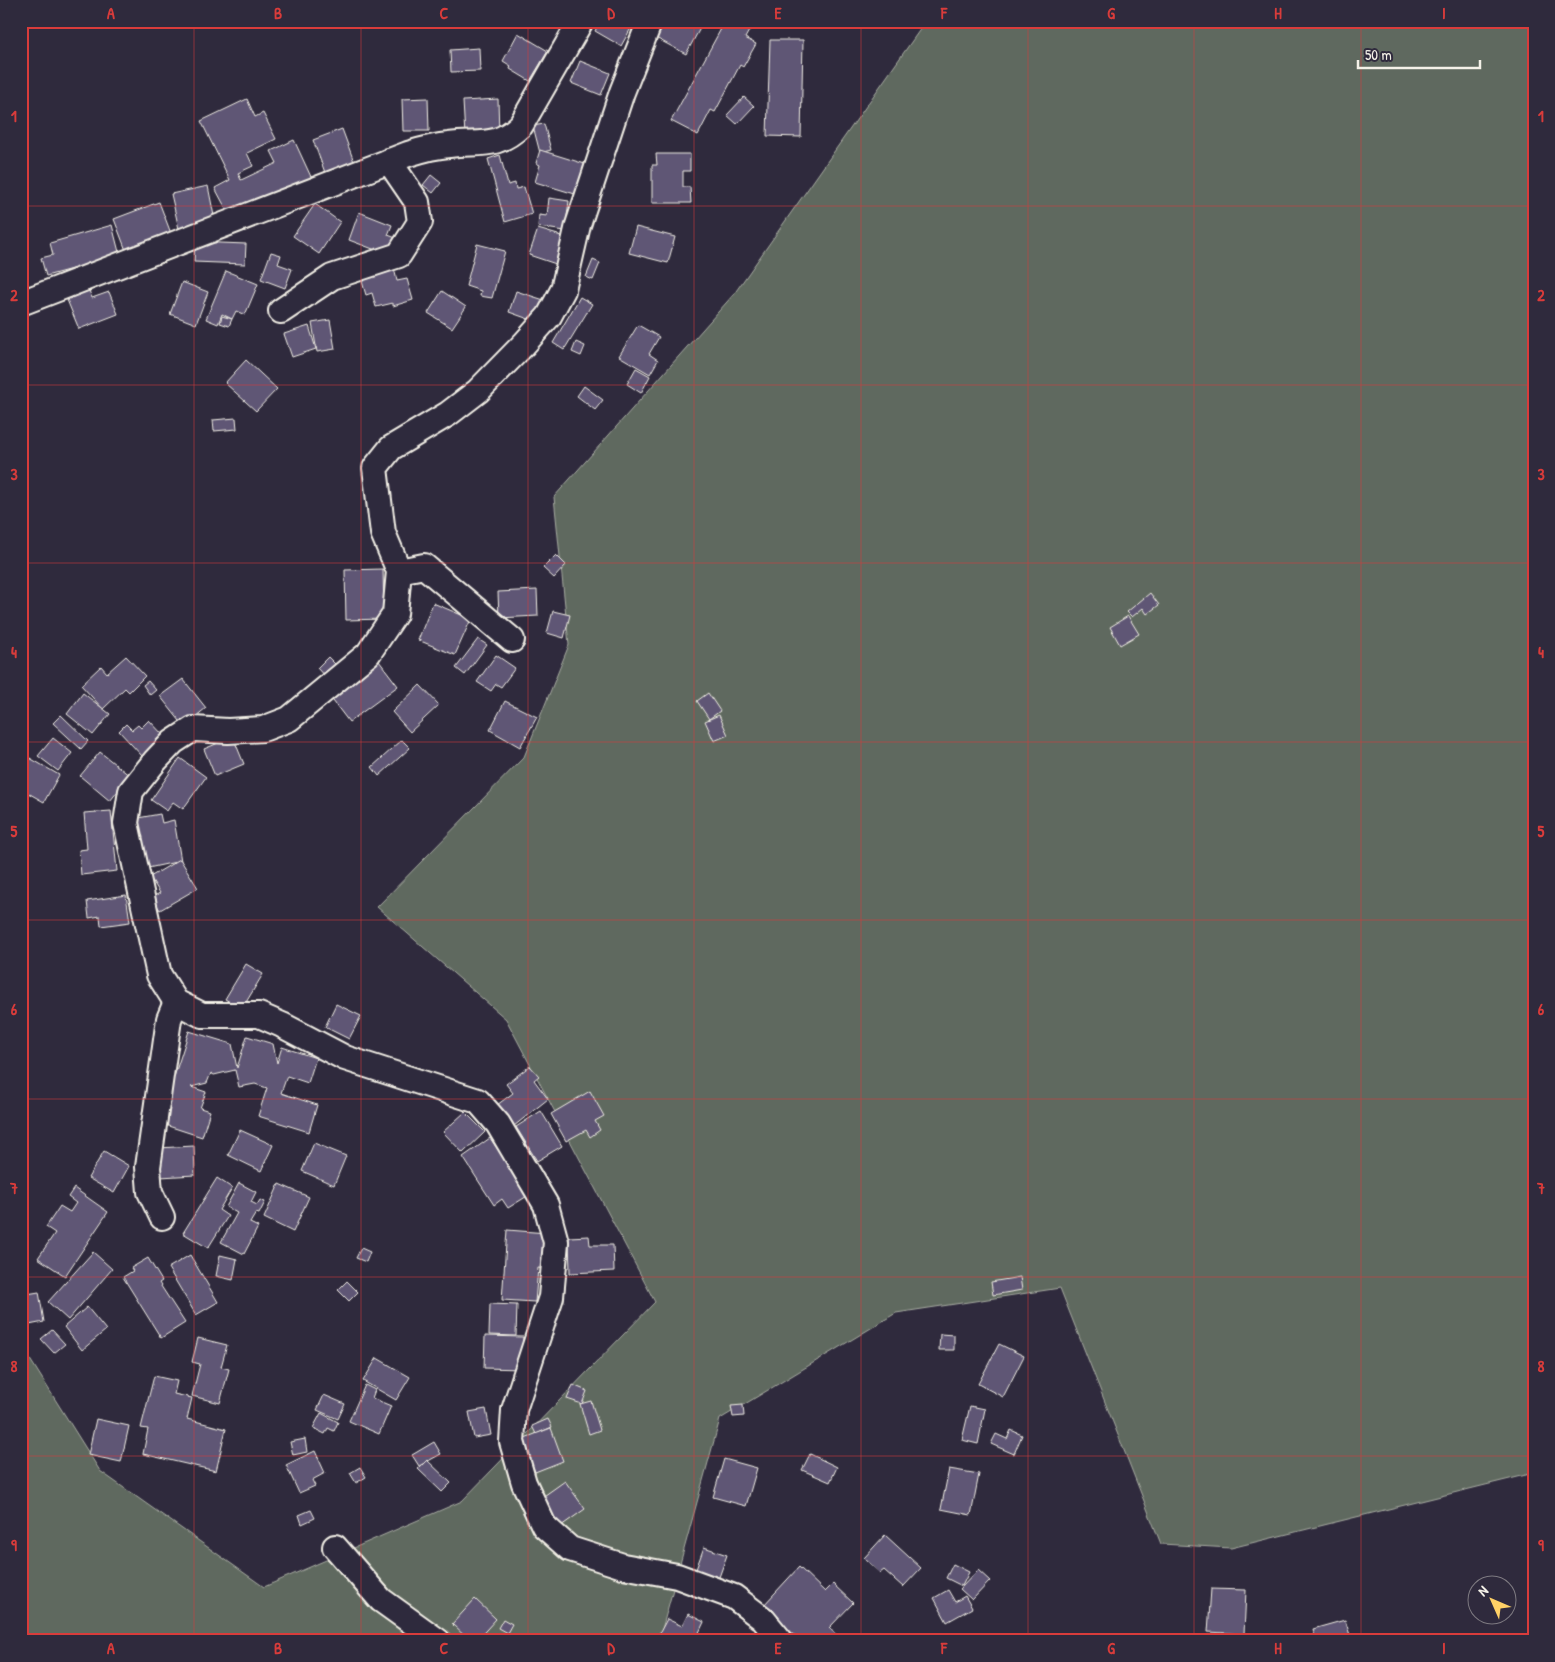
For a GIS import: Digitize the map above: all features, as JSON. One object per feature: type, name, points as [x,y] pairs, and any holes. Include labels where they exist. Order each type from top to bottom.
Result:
[{"type":"street","points":[[21,302],[389,161],[427,148],[460,144],[488,144],[512,134],[521,125],[581,21]]},
{"type":"street","points":[[650,21],[622,92],[578,225],[563,290],[550,316],[478,391],[448,414],[392,448],[375,468],[383,533],[399,571],[394,614],[368,654],[289,719],[263,729],[228,731],[193,729],[173,742],[155,761],[132,791],[126,823],[159,975],[176,1002],[202,1015],[259,1015],[346,1058],[478,1101],[498,1124],[546,1205],[556,1242],[551,1297],[514,1410],[512,1442],[524,1483],[544,1526],[570,1549],[623,1566],[677,1576],[734,1597],[763,1619],[781,1641]]},
{"type":"street","points":[[281,310],[332,277],[399,255],[420,222],[417,202],[389,161]]},
{"type":"street","points":[[399,571],[424,566],[512,640]]},
{"type":"street","points":[[162,1217],[150,1192],[148,1167],[169,1019],[176,1002]]},
{"type":"street","points":[[334,1547],[381,1600],[438,1641]]},
{"type":"green space","points":[[926,21],[1534,21],[1534,1473],[1231,1548],[1161,1544],[1060,1288],[896,1313],[720,1419],[662,1629],[662,1641],[21,1641],[21,1345],[100,1471],[264,1587],[462,1501],[655,1302],[506,1019],[377,907],[524,757],[569,645],[554,497],[734,294]]},
{"type":"building","points":[[600,21],[635,21],[621,46],[595,31]]},
{"type":"building","points":[[660,21],[704,21],[686,54],[652,36]]},
{"type":"building","points":[[720,21],[754,22],[745,38],[756,44],[743,67],[740,65],[715,112],[711,110],[698,135],[671,121],[722,27],[718,25]]},
{"type":"building","points":[[518,33],[548,51],[530,81],[510,69],[511,66],[503,61]]},
{"type":"building","points":[[770,40],[803,40],[801,137],[767,136]]},
{"type":"building","points":[[479,48],[480,71],[451,72],[450,50]]},
{"type":"building","points":[[580,61],[610,73],[601,95],[571,83]]},
{"type":"building","points":[[744,97],[754,106],[737,124],[727,115]]},
{"type":"building","points":[[428,98],[429,131],[403,131],[402,99]]},
{"type":"building","points":[[247,99],[255,117],[263,113],[276,139],[247,153],[253,166],[238,173],[241,180],[277,163],[271,151],[294,140],[312,179],[231,218],[215,188],[230,180],[201,121]]},
{"type":"building","points":[[498,99],[499,135],[465,136],[463,101]]},
{"type":"building","points":[[544,124],[551,150],[540,153],[533,126]]},
{"type":"building","points":[[342,129],[356,167],[327,178],[313,140]]},
{"type":"building","points":[[540,150],[585,164],[575,194],[535,182],[540,165],[536,163]]},
{"type":"building","points":[[656,154],[690,154],[690,171],[683,171],[683,187],[690,187],[691,203],[652,203],[652,165],[657,165]]},
{"type":"building","points":[[500,155],[508,185],[515,183],[516,189],[524,187],[532,214],[505,222],[488,159]]},
{"type":"building","points":[[431,175],[441,183],[433,193],[423,185]]},
{"type":"building","points":[[208,186],[215,221],[179,229],[171,194]]},
{"type":"building","points":[[549,198],[569,201],[565,231],[538,227],[539,215],[547,216]]},
{"type":"building","points":[[159,202],[172,236],[127,253],[114,219]]},
{"type":"building","points":[[315,204],[340,222],[319,254],[293,236]]},
{"type":"building","points":[[359,212],[392,225],[388,235],[396,238],[389,255],[349,240]]},
{"type":"building","points":[[112,225],[120,256],[46,276],[41,258],[53,255],[50,243]]},
{"type":"building","points":[[636,227],[675,237],[668,263],[629,253]]},
{"type":"building","points":[[538,229],[568,238],[559,265],[529,255]]},
{"type":"building","points":[[195,242],[246,244],[245,264],[194,262]]},
{"type":"building","points":[[477,244],[505,251],[492,298],[480,296],[481,291],[466,286]]},
{"type":"building","points":[[271,252],[281,255],[278,264],[292,269],[285,288],[261,279]]},
{"type":"building","points":[[593,260],[600,263],[593,280],[586,277]]},
{"type":"building","points":[[394,268],[397,281],[407,279],[413,300],[393,306],[393,303],[376,307],[372,293],[366,295],[361,278]]},
{"type":"building","points":[[226,271],[258,284],[245,315],[236,311],[232,319],[222,314],[218,324],[206,319]]},
{"type":"building","points":[[182,282],[208,292],[196,324],[170,314]]},
{"type":"building","points":[[87,286],[92,298],[109,292],[118,314],[79,329],[65,295]]},
{"type":"building","points":[[442,291],[466,307],[452,328],[428,313]]},
{"type":"building","points":[[516,291],[544,300],[537,322],[509,312]]},
{"type":"building","points":[[580,297],[592,304],[564,350],[553,343]]},
{"type":"building","points":[[222,316],[232,319],[229,326],[220,323]]},
{"type":"building","points":[[330,320],[335,349],[317,352],[312,323]]},
{"type":"building","points":[[638,325],[659,337],[649,354],[658,360],[650,374],[619,356]]},
{"type":"building","points":[[309,326],[316,349],[292,357],[284,334]]},
{"type":"building","points":[[576,342],[585,346],[581,356],[572,352]]},
{"type":"building","points":[[246,360],[277,389],[256,411],[225,383]]},
{"type":"building","points":[[636,368],[650,376],[641,393],[627,384]]},
{"type":"building","points":[[584,386],[603,400],[595,410],[577,396]]},
{"type":"building","points":[[236,418],[237,429],[214,431],[213,420]]},
{"type":"building","points":[[556,555],[566,565],[554,578],[543,568]]},
{"type":"building","points":[[383,569],[384,619],[346,620],[345,570]]},
{"type":"building","points":[[537,590],[538,616],[499,618],[498,592]]},
{"type":"building","points":[[1150,593],[1159,605],[1147,614],[1143,608],[1132,617],[1127,612]]},
{"type":"building","points":[[433,603],[471,619],[455,655],[418,640]]},
{"type":"building","points":[[553,611],[570,615],[564,638],[547,633]]},
{"type":"building","points":[[1128,616],[1139,634],[1120,645],[1110,627]]},
{"type":"building","points":[[478,639],[487,645],[465,675],[456,668]]},
{"type":"building","points":[[496,655],[515,668],[501,687],[496,684],[491,691],[477,682]]},
{"type":"building","points":[[126,656],[145,676],[129,692],[125,688],[103,709],[81,685],[101,666],[107,673]]},
{"type":"building","points":[[328,657],[338,667],[326,678],[317,668]]},
{"type":"building","points":[[379,661],[398,686],[349,722],[330,697]]},
{"type":"building","points":[[183,679],[206,708],[184,726],[160,696]]},
{"type":"building","points":[[148,681],[156,690],[150,695],[143,685]]},
{"type":"building","points":[[420,685],[439,705],[410,732],[392,712]]},
{"type":"building","points":[[83,693],[110,714],[93,735],[67,714]]},
{"type":"building","points":[[708,693],[720,711],[709,719],[697,701]]},
{"type":"building","points":[[505,701],[537,717],[520,747],[490,730]]},
{"type":"building","points":[[61,715],[88,741],[81,749],[53,723]]},
{"type":"building","points":[[719,715],[728,735],[714,741],[705,721]]},
{"type":"building","points":[[149,720],[164,736],[142,756],[119,731],[126,724],[132,730],[138,725],[141,728]]},
{"type":"building","points":[[233,737],[244,764],[215,776],[204,749]]},
{"type":"building","points":[[53,738],[72,753],[58,771],[38,756]]},
{"type":"building","points":[[402,740],[410,748],[379,776],[372,767]]},
{"type":"building","points":[[100,752],[130,776],[110,801],[80,776]]},
{"type":"building","points":[[28,757],[59,775],[44,802],[21,789],[21,770]]},
{"type":"building","points":[[180,758],[206,777],[183,809],[173,802],[167,811],[151,800]]},
{"type":"building","points":[[111,811],[117,871],[81,875],[79,850],[87,849],[84,813]]},
{"type":"building","points":[[160,814],[162,823],[174,820],[181,861],[148,868],[138,818]]},
{"type":"building","points":[[180,859],[198,888],[160,910],[152,897],[160,893],[150,877]]},
{"type":"building","points":[[126,895],[130,922],[101,926],[100,916],[89,918],[87,901]]},
{"type":"building","points":[[246,964],[263,974],[242,1009],[225,999]]},
{"type":"building","points":[[336,1004],[361,1016],[349,1039],[325,1027]]},
{"type":"building","points":[[189,1031],[232,1044],[237,1068],[247,1036],[273,1044],[277,1063],[282,1047],[316,1058],[308,1083],[287,1076],[281,1093],[317,1105],[309,1132],[258,1116],[267,1088],[255,1084],[239,1087],[235,1070],[214,1075],[211,1073],[207,1083],[191,1087],[206,1092],[200,1108],[210,1111],[202,1137],[159,1123]]},
{"type":"building","points":[[530,1066],[539,1076],[534,1080],[548,1099],[514,1126],[497,1105],[513,1093],[506,1084]]},
{"type":"building","points":[[590,1091],[604,1116],[595,1121],[600,1130],[590,1137],[586,1130],[566,1141],[551,1114]]},
{"type":"building","points":[[541,1111],[562,1146],[537,1161],[516,1127]]},
{"type":"building","points":[[465,1112],[485,1132],[463,1153],[443,1132]]},
{"type":"building","points":[[240,1130],[273,1145],[261,1171],[228,1155]]},
{"type":"building","points":[[490,1138],[529,1195],[508,1208],[502,1199],[494,1205],[463,1157]]},
{"type":"building","points":[[314,1143],[346,1156],[334,1185],[302,1171]]},
{"type":"building","points":[[194,1146],[195,1175],[160,1177],[158,1148]]},
{"type":"building","points":[[104,1151],[129,1166],[114,1193],[88,1178]]},
{"type":"building","points":[[217,1178],[232,1188],[219,1210],[228,1216],[208,1248],[183,1233]]},
{"type":"building","points":[[239,1183],[256,1192],[251,1202],[257,1205],[260,1200],[265,1202],[259,1214],[256,1213],[250,1223],[258,1227],[244,1254],[221,1242],[237,1213],[226,1207]]},
{"type":"building","points":[[279,1184],[309,1197],[293,1232],[264,1218]]},
{"type":"building","points":[[74,1188],[108,1212],[65,1276],[38,1258],[55,1233],[46,1227],[60,1206],[70,1212],[76,1203],[68,1197]]},
{"type":"building","points":[[507,1230],[547,1233],[544,1269],[538,1268],[535,1302],[502,1300]]},
{"type":"building","points":[[589,1236],[590,1245],[613,1245],[614,1271],[570,1273],[569,1237]]},
{"type":"building","points":[[361,1248],[370,1252],[366,1262],[356,1258]]},
{"type":"building","points":[[93,1252],[112,1269],[68,1320],[48,1302]]},
{"type":"building","points":[[190,1255],[218,1302],[196,1315],[168,1268]]},
{"type":"building","points":[[220,1255],[237,1259],[233,1280],[216,1276]]},
{"type":"building","points":[[148,1258],[162,1281],[159,1283],[185,1323],[161,1338],[123,1277],[133,1271],[131,1268]]},
{"type":"building","points":[[1020,1277],[1022,1290],[993,1295],[991,1282]]},
{"type":"building","points":[[347,1281],[358,1292],[349,1301],[338,1290]]},
{"type":"building","points":[[39,1292],[44,1322],[24,1326],[21,1295]]},
{"type":"building","points":[[490,1304],[517,1305],[516,1336],[489,1335]]},
{"type":"building","points":[[87,1307],[106,1330],[82,1350],[64,1327]]},
{"type":"building","points":[[52,1330],[65,1344],[54,1353],[41,1339]]},
{"type":"building","points":[[940,1334],[954,1335],[954,1350],[939,1350]]},
{"type":"building","points":[[485,1336],[523,1337],[522,1369],[484,1368]]},
{"type":"building","points":[[198,1338],[227,1345],[221,1367],[229,1369],[220,1403],[192,1396],[200,1364],[192,1362]]},
{"type":"building","points":[[999,1344],[1024,1356],[1003,1397],[978,1384]]},
{"type":"building","points":[[377,1358],[410,1377],[396,1400],[363,1381]]},
{"type":"building","points":[[154,1376],[177,1381],[174,1394],[192,1398],[187,1419],[226,1429],[216,1471],[143,1454],[148,1429],[141,1428]]},
{"type":"building","points":[[365,1385],[375,1390],[372,1398],[391,1406],[379,1434],[349,1421]]},
{"type":"building","points":[[573,1385],[587,1391],[582,1404],[567,1399]]},
{"type":"building","points":[[324,1395],[345,1404],[338,1419],[317,1410]]},
{"type":"building","points":[[591,1401],[600,1430],[589,1434],[580,1404]]},
{"type":"building","points":[[743,1405],[744,1416],[733,1417],[731,1406]]},
{"type":"building","points":[[970,1406],[985,1409],[978,1444],[962,1440]]},
{"type":"building","points":[[486,1409],[491,1435],[474,1438],[469,1412]]},
{"type":"building","points":[[321,1413],[338,1422],[334,1431],[328,1428],[325,1434],[313,1428]]},
{"type":"building","points":[[96,1419],[129,1426],[121,1462],[88,1455]]},
{"type":"building","points":[[548,1419],[552,1427],[536,1434],[532,1426]]},
{"type":"building","points":[[551,1428],[563,1461],[535,1472],[522,1439]]},
{"type":"building","points":[[1011,1430],[1022,1435],[1014,1454],[991,1444],[996,1434],[1007,1439]]},
{"type":"building","points":[[305,1439],[307,1452],[293,1455],[290,1442]]},
{"type":"building","points":[[434,1442],[441,1454],[419,1466],[412,1455]]},
{"type":"building","points":[[315,1451],[325,1473],[312,1480],[315,1486],[299,1493],[286,1465]]},
{"type":"building","points":[[810,1454],[837,1467],[830,1482],[802,1470]]},
{"type":"building","points":[[724,1459],[757,1468],[746,1506],[713,1497]]},
{"type":"building","points":[[427,1460],[451,1483],[442,1492],[418,1469]]},
{"type":"building","points":[[360,1467],[366,1477],[356,1483],[350,1473]]},
{"type":"building","points":[[949,1469],[979,1474],[971,1515],[941,1509]]},
{"type":"building","points":[[565,1481],[585,1509],[561,1526],[541,1498]]},
{"type":"building","points":[[311,1510],[315,1518],[302,1524],[299,1515]]},
{"type":"building","points":[[885,1535],[921,1568],[903,1587],[884,1570],[880,1573],[864,1558]]},
{"type":"building","points":[[704,1547],[727,1555],[718,1580],[695,1572]]},
{"type":"building","points":[[953,1564],[969,1572],[962,1586],[946,1578]]},
{"type":"building","points":[[799,1567],[825,1592],[833,1584],[853,1603],[829,1628],[840,1638],[837,1641],[801,1641],[763,1606]]},
{"type":"building","points":[[978,1570],[990,1581],[972,1600],[960,1589]]},
{"type":"building","points":[[1211,1589],[1246,1590],[1244,1634],[1208,1632]]},
{"type":"building","points":[[948,1590],[955,1602],[965,1596],[972,1608],[947,1622],[934,1598]]},
{"type":"building","points":[[475,1599],[496,1619],[476,1641],[470,1641],[452,1624]]},
{"type":"building","points":[[688,1614],[704,1622],[695,1641],[668,1641],[658,1636],[667,1619],[682,1626]]},
{"type":"building","points":[[503,1619],[512,1624],[507,1633],[498,1628]]},
{"type":"building","points":[[1345,1620],[1352,1641],[1316,1641],[1313,1629]]}]
